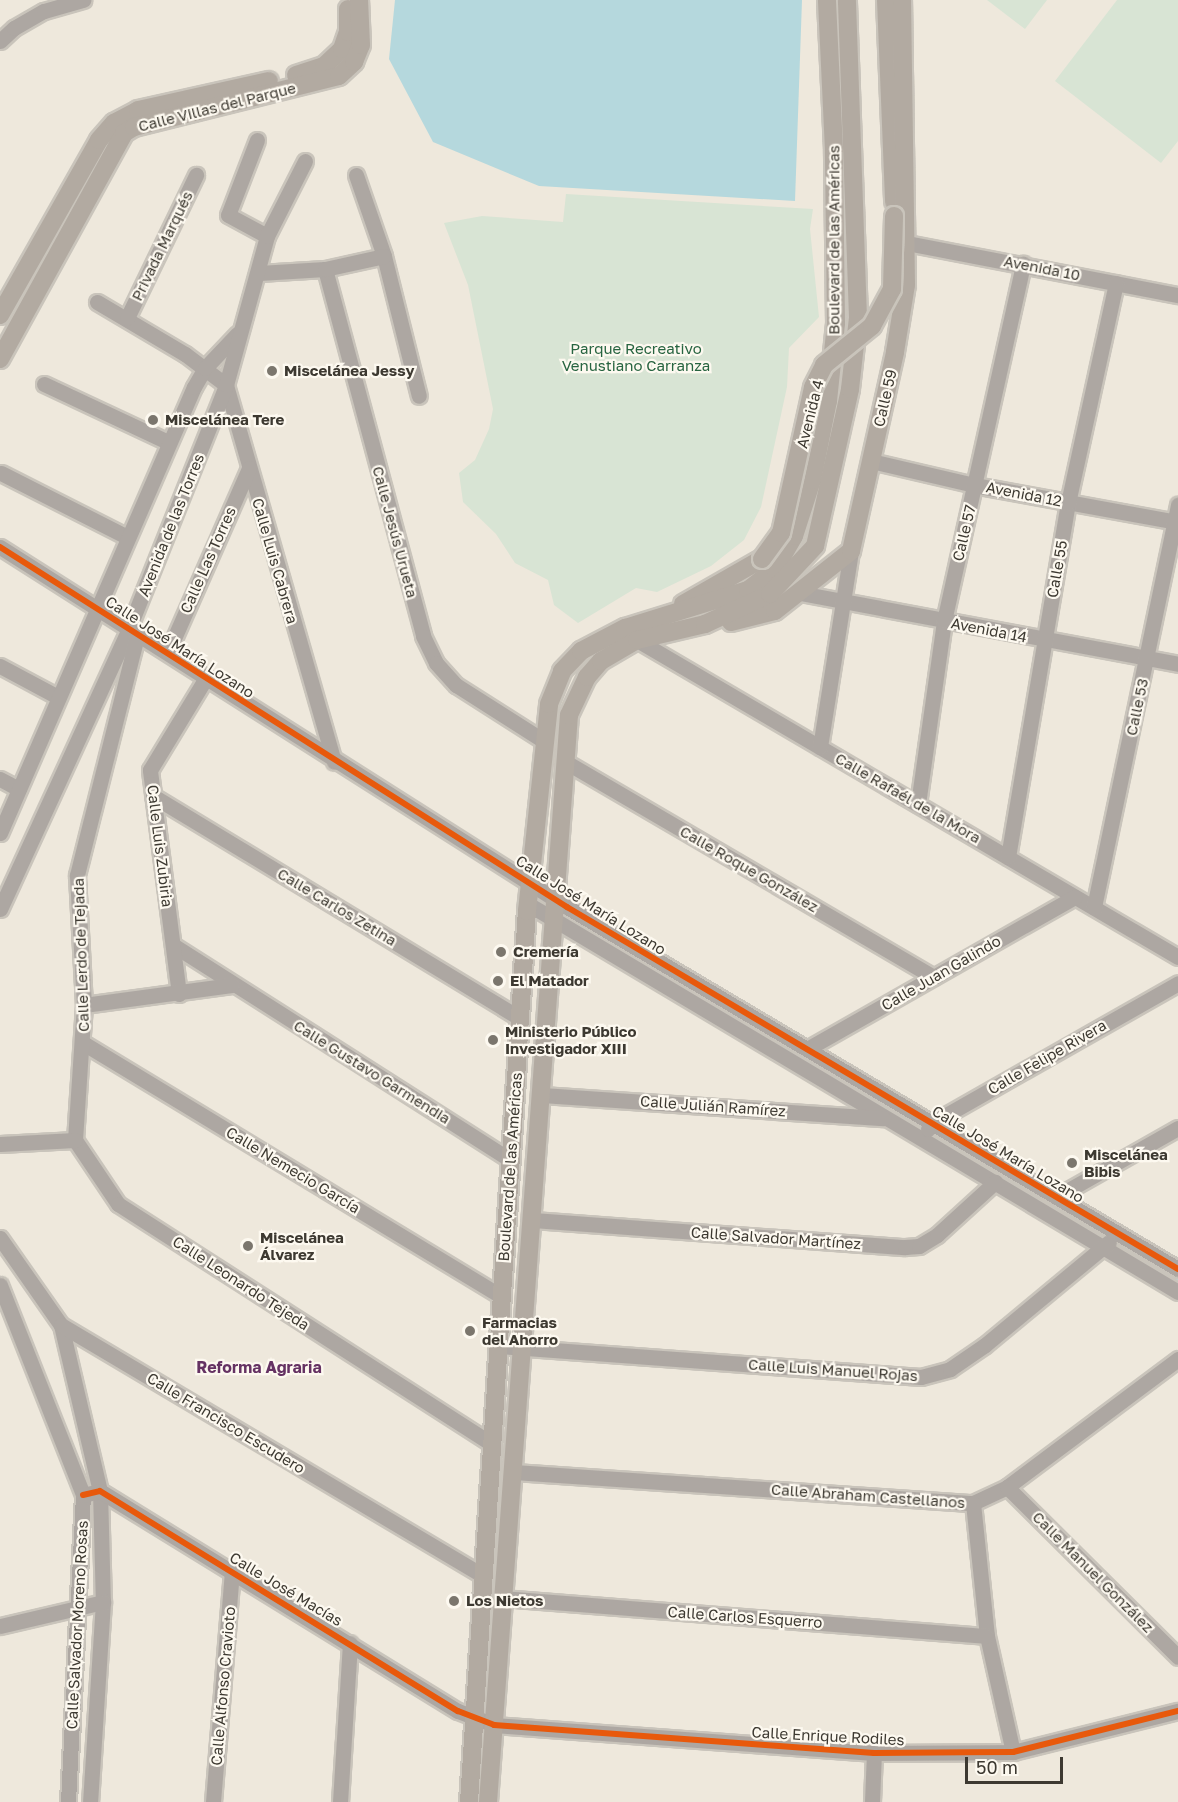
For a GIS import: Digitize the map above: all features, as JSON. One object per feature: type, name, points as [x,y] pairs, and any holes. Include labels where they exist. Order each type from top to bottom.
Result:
[{"type":"main road","name":"Calle Villas del Parque","points":[[0,315],[99,140],[114,123],[138,110],[324,66],[345,40],[348,0]]},
{"type":"main road","name":"Calle Villas del Parque","points":[[0,359],[124,133],[134,127],[339,76],[354,62],[361,45],[359,0]]},
{"type":"main road","name":"Boulevard de las Américas","points":[[469,1802],[528,904],[544,741],[553,688],[562,671],[581,651],[625,628],[669,617],[762,582],[794,537],[812,480],[828,401],[836,323],[834,150],[827,0]]},
{"type":"main road","name":"Boulevard de las Américas","points":[[488,1802],[525,1349],[564,761],[569,715],[587,677],[601,661],[637,640],[705,624],[770,594],[796,570],[815,546],[850,389],[858,318],[848,0]]},
{"type":"main road","name":"Avenida 4","points":[[669,617],[689,599],[762,559],[781,533],[813,387],[825,365],[872,326],[892,289],[894,216],[886,0]]},
{"type":"main road","points":[[902,0],[907,243]]},
{"type":"main road","name":"Calle 59","points":[[850,551],[904,303],[907,243]]},
{"type":"main road","points":[[705,624],[735,622],[775,611],[850,551]]},
{"type":"street","points":[[0,41],[14,28],[44,11],[82,0]]},
{"type":"street","points":[[257,140],[228,215],[267,236]]},
{"type":"street","name":"Avenida de las Torres","points":[[0,909],[133,631],[226,386],[238,332],[259,273],[267,236],[305,161]]},
{"type":"street","name":"Privada Marqués","points":[[127,318],[196,175]]},
{"type":"street","points":[[356,175],[384,256],[420,396]]},
{"type":"street","name":"Avenida 10","points":[[907,243],[1178,295]]},
{"type":"street","points":[[259,273],[325,268],[384,256]]},
{"type":"street","name":"Calle 57","points":[[918,804],[944,621],[1023,264]]},
{"type":"street","name":"Calle Jesús Urueta","points":[[325,268],[423,636],[436,663],[456,685],[544,741]]},
{"type":"street","name":"Calle 55","points":[[1008,857],[1068,503],[1116,283]]},
{"type":"street","points":[[97,302],[127,318],[205,368],[226,386]]},
{"type":"street","name":"Avenida de las Torres","points":[[0,833],[168,442],[205,368],[238,332]]},
{"type":"street","points":[[44,384],[168,442]]},
{"type":"street","name":"Calle Luis Cabrera","points":[[226,386],[334,762]]},
{"type":"street","name":"Avenida 12","points":[[871,461],[975,485],[1177,522]]},
{"type":"street","name":"Calle Las Torres","points":[[168,652],[249,468]]},
{"type":"street","points":[[0,473],[127,537]]},
{"type":"street","name":"Calle 53","points":[[1094,907],[1177,522],[1178,506]]},
{"type":"street","name":"Calle José María Lozano","points":[[0,547],[168,652],[334,762],[807,1049],[1178,1269]]},
{"type":"street","name":"Calle 59","points":[[820,747],[850,551]]},
{"type":"street","name":"Avenida 14","points":[[800,593],[1044,641],[1178,664]]},
{"type":"street","name":"Calle Lerdo de Tejada","points":[[75,1140],[84,1005],[77,875],[133,631]]},
{"type":"street","name":"Calle Rafaél de la Mora","points":[[637,640],[1178,957]]},
{"type":"street","points":[[0,666],[58,697]]},
{"type":"street","name":"Calle Luis Zubiria","points":[[179,994],[153,796],[153,762],[206,678]]},
{"type":"street","name":"Calle Roque González","points":[[564,761],[933,977]]},
{"type":"street","points":[[0,779],[18,789]]},
{"type":"street","name":"Calle Carlos Zetina","points":[[153,796],[520,1018]]},
{"type":"street","name":"Calle Juan Galindo","points":[[807,1049],[1075,897]]},
{"type":"street","name":"Calle José María Lozano","points":[[528,904],[1178,1292]]},
{"type":"street","name":"Calle Gustavo Garmendia","points":[[173,945],[232,986],[511,1160]]},
{"type":"street","name":"Calle Felipe Rivera","points":[[922,1139],[932,1123],[1178,983]]},
{"type":"street","points":[[84,1005],[232,986]]},
{"type":"street","name":"Calle Nemecio García","points":[[83,1043],[502,1297]]},
{"type":"street","name":"Calle Julián Ramírez","points":[[542,1095],[885,1118]]},
{"type":"street","points":[[1056,1197],[1178,1128]]},
{"type":"street","points":[[0,1144],[75,1140]]},
{"type":"street","name":"Calle Leonardo Tejeda","points":[[75,1140],[118,1204],[492,1444]]},
{"type":"street","name":"Calle Salvador Martínez","points":[[533,1220],[905,1247],[919,1246],[937,1234],[995,1182]]},
{"type":"street","name":"Calle Luis Manuel Rojas","points":[[499,1346],[921,1377],[950,1369],[1105,1249],[1114,1231]]},
{"type":"street","name":"Calle Francisco Escudero","points":[[0,1238],[52,1307],[61,1325],[483,1576]]},
{"type":"street","name":"Calle Salvador Moreno Rosas","points":[[0,1285],[83,1495],[80,1605],[68,1802]]},
{"type":"street","name":"Calle Salvador Moreno Rosas","points":[[61,1325],[100,1491],[103,1602],[90,1802]]},
{"type":"street","name":"Calle Abraham Castellanos","points":[[514,1472],[973,1503],[1007,1487],[1178,1359]]},
{"type":"street","name":"Calle Manuel González","points":[[1007,1487],[1178,1657]]},
{"type":"street","points":[[83,1495],[100,1491]]},
{"type":"street","name":"Calle José Macías","points":[[100,1491],[473,1719]]},
{"type":"street","points":[[973,1503],[987,1636],[1013,1752]]},
{"type":"street","name":"Calle Alfonso Cravioto","points":[[213,1802],[232,1570]]},
{"type":"street","name":"Calle Carlos Esquerro","points":[[503,1598],[987,1636]]},
{"type":"street","points":[[0,1626],[80,1605],[103,1602]]},
{"type":"street","points":[[340,1802],[350,1643]]},
{"type":"street","name":"Calle Enrique Rodiles","points":[[473,1719],[494,1725],[874,1753],[1013,1752],[1178,1711]]},
{"type":"street","name":"Calle Enrique Rodiles","points":[[872,1802],[874,1753]]},
{"type":"green space","points":[[987,0],[1047,0],[1025,29]]},
{"type":"green space","points":[[1117,0],[1178,0],[1178,141],[1161,163],[1055,81]]},
{"type":"green space","name":"Parque Recreativo Venustiano Carranza","points":[[566,194],[813,209],[810,229],[819,317],[789,348],[787,387],[761,507],[744,540],[711,566],[657,592],[636,588],[578,623],[554,605],[548,580],[515,563],[496,534],[463,502],[459,473],[475,460],[489,429],[493,409],[468,285],[444,223],[482,216],[563,222]]},
{"type":"water","points":[[395,0],[802,0],[795,201],[539,186],[433,142],[389,59]]},
{"type":"waterway","points":[[567,918],[900,1114]]},
{"type":"waterway","points":[[934,1134],[1093,1228]]},
{"type":"waterway","points":[[1125,1246],[1178,1279]]},
{"type":"cycle path","points":[[0,547],[567,907],[1178,1269]]},
{"type":"cycle path","points":[[83,1495],[100,1491],[458,1711],[494,1725],[874,1753],[1013,1752],[1178,1711]]},
{"type":"place","name":"Miscelánea Jessy","points":[[272,371]]},
{"type":"place","name":"Miscelánea Tere","points":[[153,420]]},
{"type":"place","name":"Cremería","points":[[501,952]]},
{"type":"place","name":"El Matador","points":[[498,981]]},
{"type":"place","name":"Ministerio Público Investigador XIII","points":[[493,1040]]},
{"type":"place","name":"Miscelánea Bibis","points":[[1072,1163]]},
{"type":"place","name":"Miscelánea Álvarez","points":[[248,1246]]},
{"type":"place","name":"Farmacias del Ahorro","points":[[470,1331]]},
{"type":"place","name":"Los Nietos","points":[[454,1601]]},
{"type":"district","name":"Reforma Agraria","points":[[259,1367]]}]
